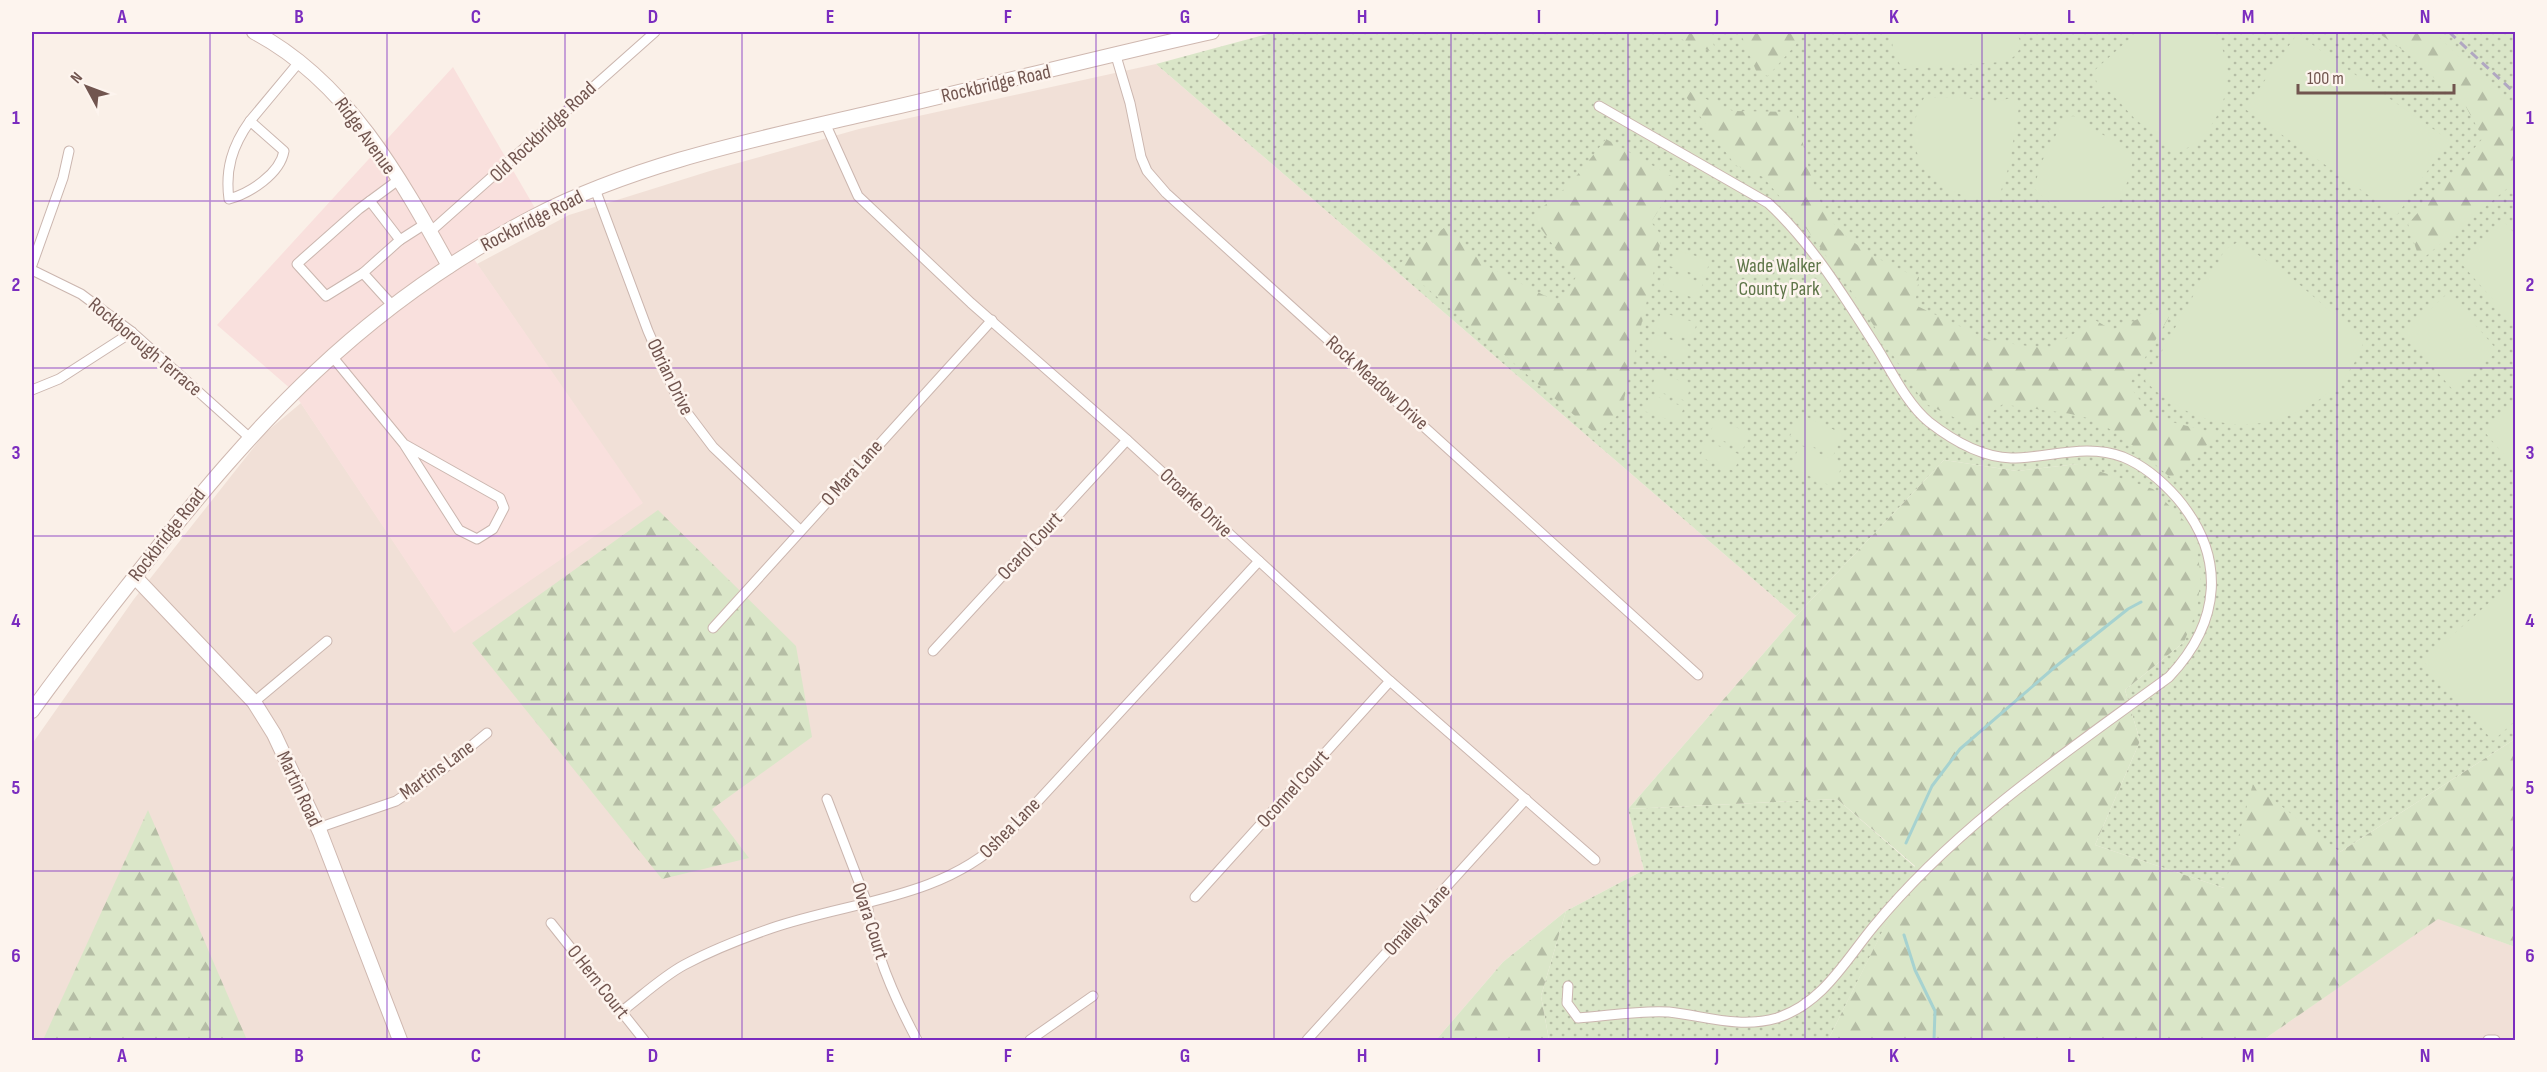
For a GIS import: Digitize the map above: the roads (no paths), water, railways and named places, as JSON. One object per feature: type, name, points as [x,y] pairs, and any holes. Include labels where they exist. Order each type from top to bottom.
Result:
[{"type":"main road","name":"Ridge Avenue","points":[[254,32],[300,61],[322,80],[365,130],[428,228],[449,266]]},
{"type":"main road","name":"Rockbridge Road","points":[[32,711],[209,482],[331,355],[392,305],[449,266],[534,216],[595,189],[702,152],[1212,32]]},
{"type":"main road","name":"Martin Road","points":[[135,577],[254,702],[274,734],[318,828],[400,1041]]},
{"type":"street","name":"Old Rockbridge Road","points":[[370,201],[297,264],[326,296],[363,273],[400,240],[428,228],[655,32]]},
{"type":"street","name":"Rock Meadow Drive","points":[[1116,56],[1130,103],[1141,157],[1147,171],[1166,193],[1698,675]]},
{"type":"street","points":[[250,121],[284,151],[282,160],[273,171],[243,195],[230,200],[227,172],[238,137],[250,121],[300,61]]},
{"type":"street","points":[[1568,986],[1567,1003],[1578,1017],[1667,1012],[1744,1023],[1778,1017],[1806,1004],[1830,984],[1898,899],[1968,830],[2040,771],[2169,677],[2184,662],[2200,635],[2211,590],[2210,559],[2200,530],[2188,510],[2150,471],[2123,457],[2093,451],[2009,458],[1971,450],[1928,421],[1908,398],[1862,324],[1784,218],[1768,203],[1599,106]]},
{"type":"street","name":"Oroarke Drive","points":[[825,123],[843,168],[858,196],[1390,681],[1595,860]]},
{"type":"street","points":[[32,268],[63,178],[69,151]]},
{"type":"street","points":[[397,181],[370,201],[400,240]]},
{"type":"street","name":"Obrian Drive","points":[[595,189],[652,342],[678,402],[713,447],[800,530]]},
{"type":"street","name":"Rockborough Terrace","points":[[32,268],[81,294],[132,332],[249,438]]},
{"type":"street","points":[[363,273],[392,305]]},
{"type":"street","name":"O Mara Lane","points":[[713,628],[992,320]]},
{"type":"street","points":[[32,390],[59,379],[132,332]]},
{"type":"street","points":[[331,355],[404,444],[459,530],[477,539],[493,529],[504,508],[500,498],[404,444]]},
{"type":"street","name":"Ocarol Court","points":[[933,651],[1127,440]]},
{"type":"street","name":"Oshea Lane","points":[[622,1011],[682,965],[775,927],[867,903],[953,875],[992,849],[1259,561]]},
{"type":"street","points":[[254,702],[327,641]]},
{"type":"street","name":"Oconnel Court","points":[[1195,897],[1390,681]]},
{"type":"street","name":"Martins Lane","points":[[318,828],[396,801],[442,770],[487,734]]},
{"type":"street","name":"Ovara Court","points":[[827,799],[867,903],[869,921],[898,1005],[917,1041]]},
{"type":"street","name":"Omalley Lane","points":[[1307,1041],[1527,799]]},
{"type":"street","name":"O Hern Court","points":[[551,923],[644,1041]]},
{"type":"street","points":[[1030,1041],[1093,996]]},
{"type":"street","points":[[2488,1041],[2494,1041]]},
{"type":"waterway","points":[[1906,843],[1932,786],[1960,749],[2055,667],[2128,609],[2141,602]]},
{"type":"waterway","points":[[1904,935],[1915,970],[1935,1011],[1934,1040]]},
{"type":"railway","points":[[2449,32],[2516,94]]},
{"type":"park label","name":"Wade Walker County Park","points":[[1779,278]]}]
